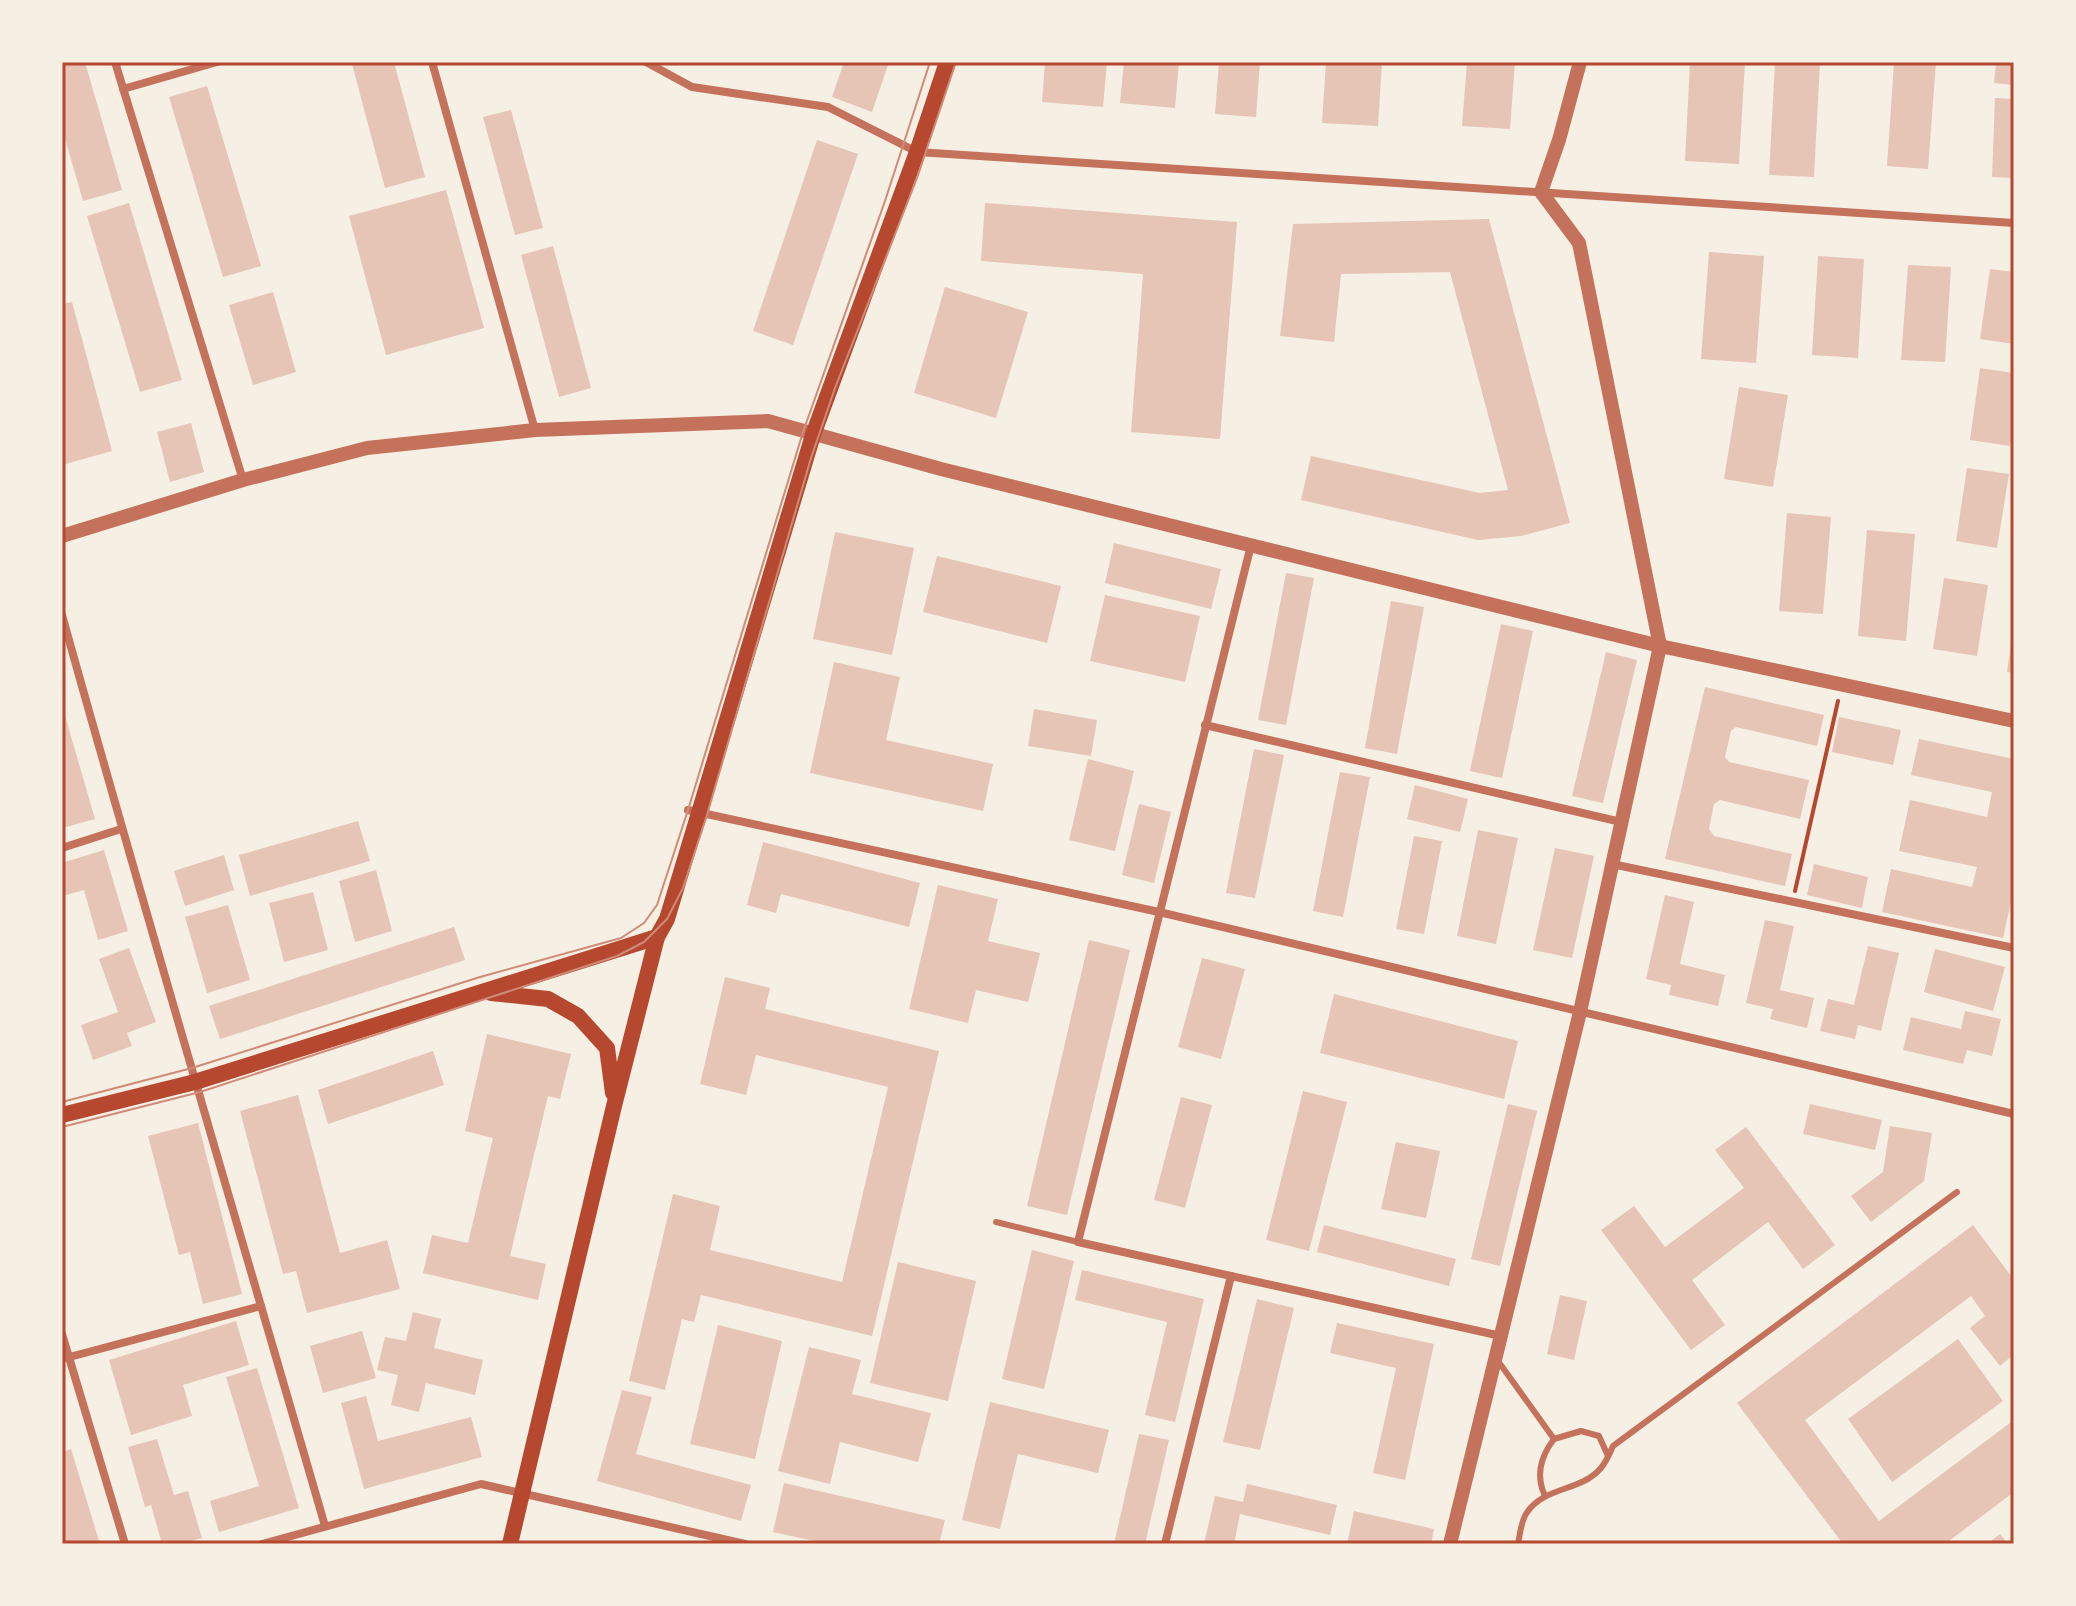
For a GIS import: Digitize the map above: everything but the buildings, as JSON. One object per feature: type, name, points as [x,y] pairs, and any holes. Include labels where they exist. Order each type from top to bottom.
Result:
[{"type":"main road","points":[[510,1544],[657,937],[667,919],[694,812],[813,435],[947,62]]},
{"type":"main road","points":[[62,1115],[195,1082],[657,937]]},
{"type":"main road","points":[[486,992],[548,999],[578,1016],[607,1048],[614,1106]]},
{"type":"street","points":[[115,62],[243,480]]},
{"type":"street","points":[[123,89],[217,62]]},
{"type":"street","points":[[432,62],[535,430]]},
{"type":"street","points":[[646,62],[692,87],[828,107],[917,152],[2014,223]]},
{"type":"street","points":[[1541,192],[1580,62]]},
{"type":"street","points":[[1450,1544],[1580,1012],[1660,646],[1579,243],[1541,192]]},
{"type":"street","points":[[62,536],[243,480],[367,448],[535,430],[768,421],[813,435],[1660,646],[2014,721]]},
{"type":"street","points":[[1251,545],[1078,1242],[1502,1337]]},
{"type":"street","points":[[62,615],[121,829],[325,1526]]},
{"type":"street","points":[[1205,725],[1621,822]]},
{"type":"street","points":[[694,812],[1159,912],[2014,1114]]},
{"type":"street","points":[[62,848],[121,829]]},
{"type":"street","points":[[1612,864],[2014,948]]},
{"type":"street","points":[[1165,1544],[1231,1276]]},
{"type":"street","points":[[66,1358],[261,1306]]},
{"type":"street","points":[[62,1334],[66,1358],[125,1544]]},
{"type":"street","points":[[262,1544],[481,1484],[745,1544]]},
{"type":"lane","points":[[1518,1544],[1524,1517],[1533,1505],[1545,1496],[1590,1478],[1602,1468],[1613,1446],[1957,1192]]},
{"type":"lane","points":[[996,1222],[1078,1242]]},
{"type":"lane","points":[[1496,1358],[1554,1439]]},
{"type":"lane","points":[[1545,1496],[1539,1476],[1541,1462],[1554,1439],[1581,1431],[1590,1433],[1599,1436],[1608,1456]]},
{"type":"path","points":[[1793,901],[1841,684]]},
{"type":"tram line","points":[[62,1102],[192,1068],[480,977],[621,938],[644,923],[657,905],[803,432],[885,201],[930,62]]},
{"type":"tram line","points":[[62,1127],[200,1092],[617,956],[644,942],[667,919],[683,888],[707,815],[811,458],[917,178],[956,62]]}]
